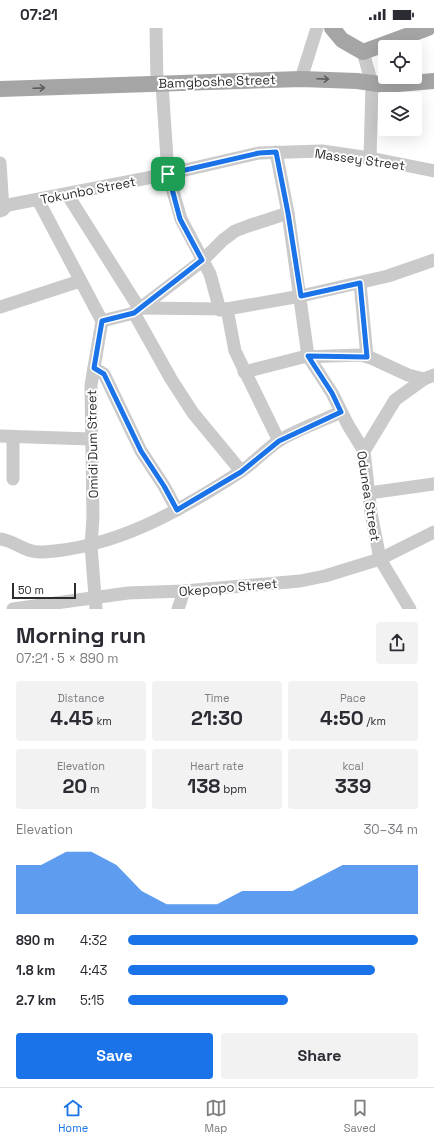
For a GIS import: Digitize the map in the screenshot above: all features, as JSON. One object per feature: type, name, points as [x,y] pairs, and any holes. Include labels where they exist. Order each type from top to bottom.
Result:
[{"type":"main road","points":[[332,28],[342,40],[363,52],[428,28]]},
{"type":"main road","name":"Bamgboshe Street","points":[[0,89],[301,78],[357,81],[386,85],[434,81]]},
{"type":"street","points":[[156,28],[159,83],[168,174],[180,219],[210,274],[224,309],[235,351],[279,441]]},
{"type":"street","points":[[301,78],[317,28]]},
{"type":"street","points":[[363,52],[372,84],[370,158]]},
{"type":"street","name":"Massey Street","points":[[168,174],[259,153],[322,151],[370,158],[434,171]]},
{"type":"street","name":"Odunea Street","points":[[276,152],[288,213],[301,296],[308,356],[332,393],[341,412],[364,451],[370,513],[380,559],[410,609]]},
{"type":"street","points":[[0,163],[3,206]]},
{"type":"street","name":"Tokunbo Street","points":[[3,206],[168,174]]},
{"type":"street","points":[[67,194],[136,310],[171,379],[193,412],[241,472]]},
{"type":"street","points":[[38,200],[102,321],[136,310],[224,309],[301,296],[388,276],[434,260]]},
{"type":"street","points":[[136,310],[202,260],[235,231],[288,213]]},
{"type":"street","points":[[0,307],[80,281]]},
{"type":"street","points":[[360,283],[367,357]]},
{"type":"street","name":"Omidi Dum Street","points":[[96,603],[91,546],[93,517],[91,385],[102,321]]},
{"type":"street","points":[[244,372],[308,356],[367,357],[408,375],[429,377]]},
{"type":"street","points":[[94,368],[104,374],[141,451],[164,486],[177,510]]},
{"type":"street","points":[[364,451],[395,400],[429,377]]},
{"type":"street","points":[[0,539],[31,552],[42,552],[91,546],[116,538],[177,510],[241,472],[279,441],[341,412]]},
{"type":"street","points":[[13,478],[6,436],[91,439]]},
{"type":"street","points":[[369,493],[434,484]]},
{"type":"street","name":"Okepopo Street","points":[[13,609],[96,603],[128,593],[184,591],[300,581],[325,576],[380,559],[434,532]]},
{"type":"street","points":[[178,609],[184,591]]},
{"type":"street","points":[[396,609],[401,595]]},
{"type":"route","points":[[276,152],[288,213],[301,296],[360,283],[367,357],[360,355],[308,356],[332,393],[341,412],[279,441],[241,472],[177,510],[158,476],[152,470],[141,451],[104,374],[94,368],[102,321],[134,313],[202,260],[180,219],[168,174],[259,153],[276,152]]}]
